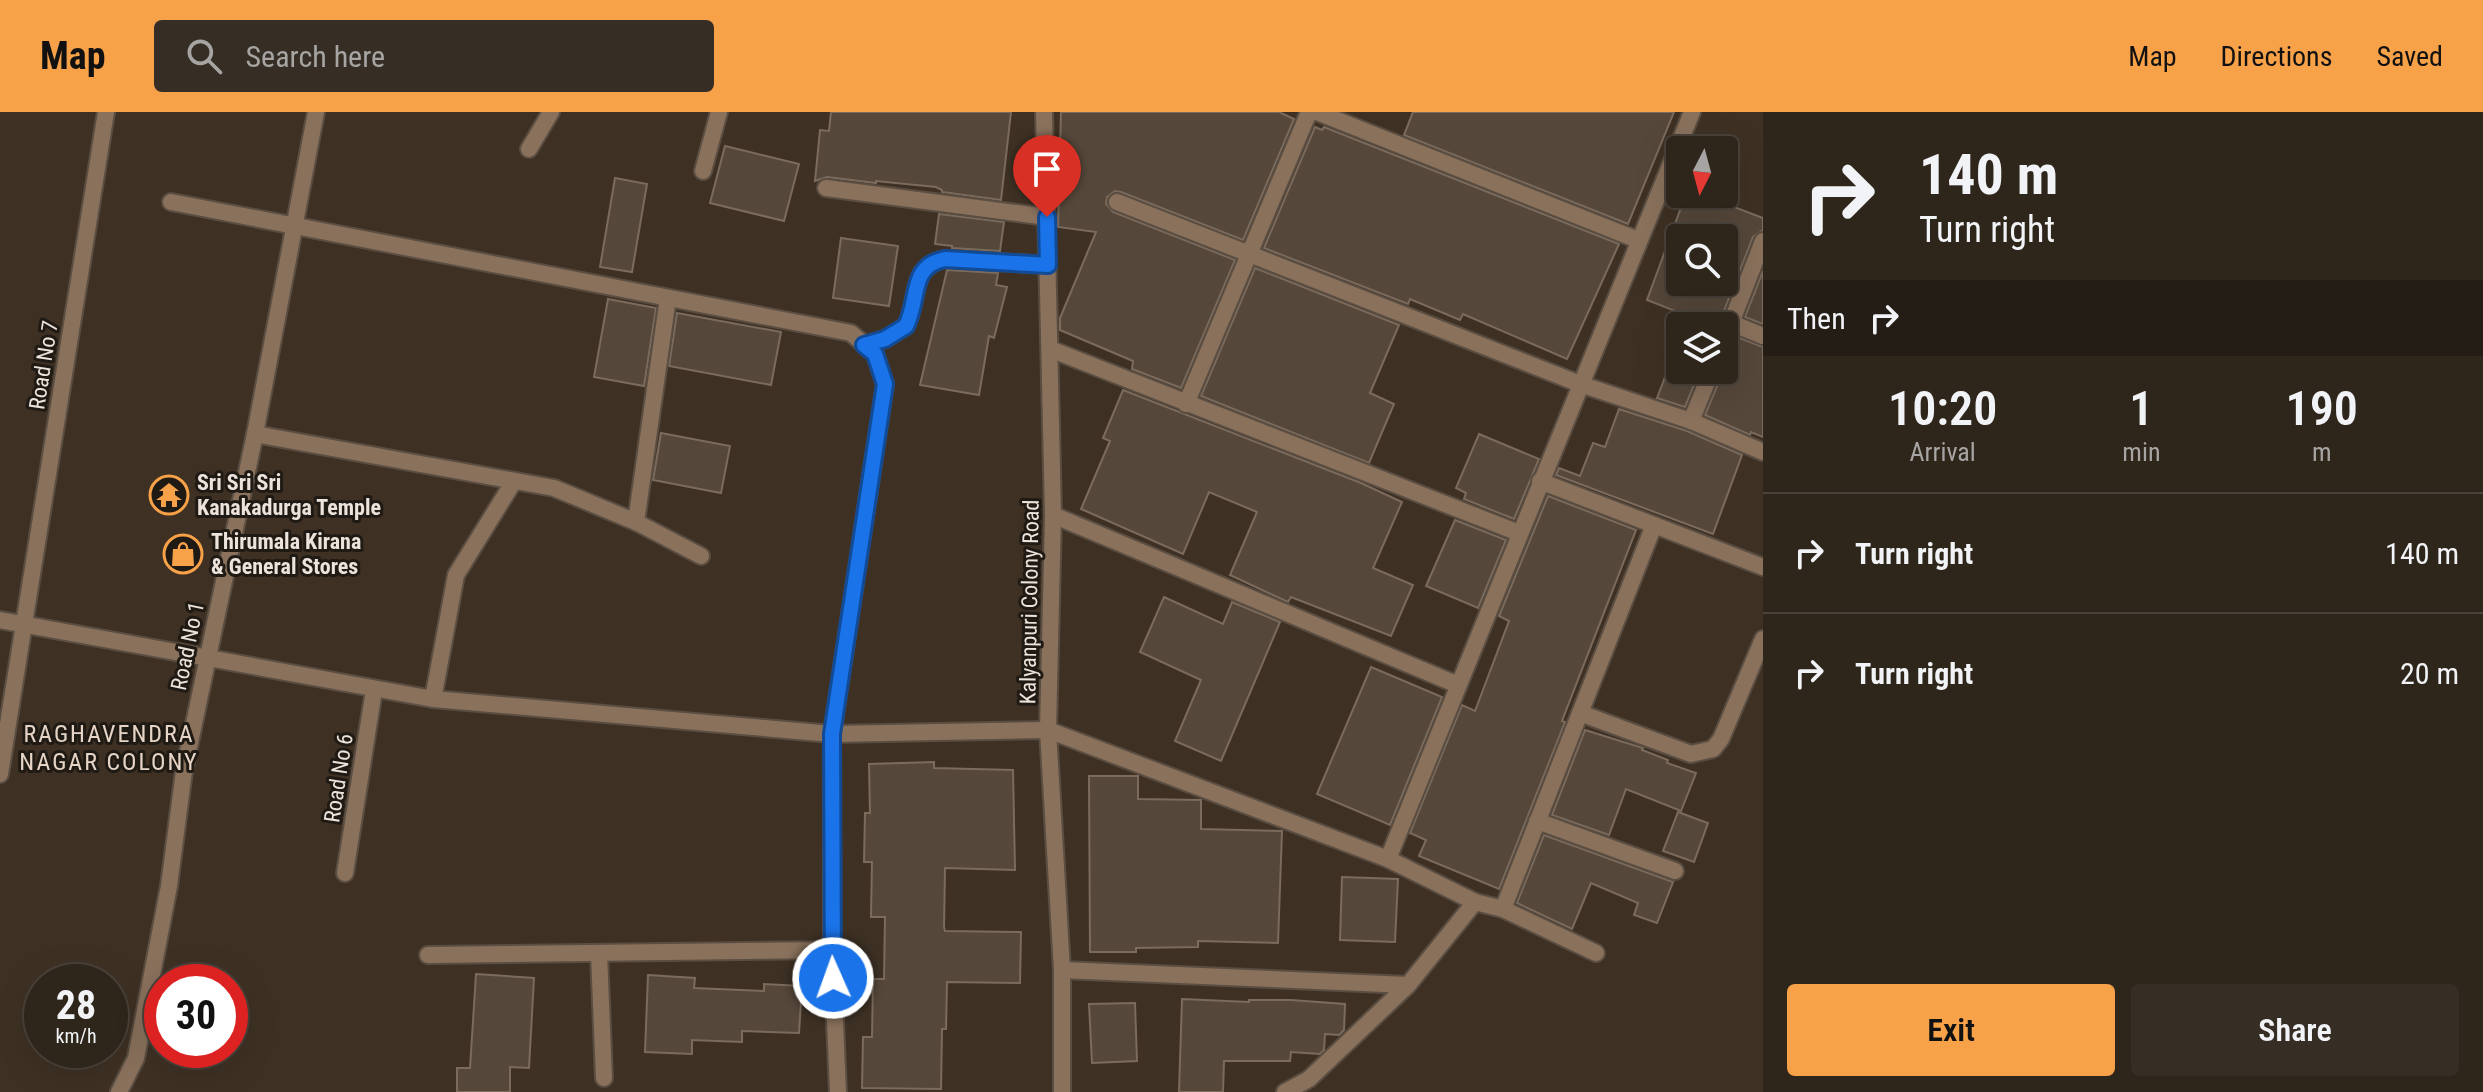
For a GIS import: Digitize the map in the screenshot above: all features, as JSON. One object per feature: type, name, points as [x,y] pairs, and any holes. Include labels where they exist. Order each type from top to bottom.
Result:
[{"type":"street","name":"Road No 7","points":[[0,774],[106,112]]},
{"type":"street","name":"Road No 1","points":[[119,1092],[136,1058],[169,886],[184,771],[255,434],[316,112]]},
{"type":"street","points":[[529,149],[551,112]]},
{"type":"street","points":[[703,171],[719,112]]},
{"type":"street","name":"Kalyanpuri Colony Road","points":[[1044,112],[1053,515],[1048,730],[1062,970],[1062,1092]]},
{"type":"street","points":[[1186,404],[1309,112]]},
{"type":"street","points":[[1317,112],[1638,240]]},
{"type":"street","points":[[1388,859],[1692,112]]},
{"type":"street","points":[[826,188],[1047,217]]},
{"type":"street","points":[[171,202],[851,333],[875,354],[885,384],[832,734],[832,950],[838,1092]]},
{"type":"street","points":[[1117,202],[1580,384],[1691,421],[1763,452]]},
{"type":"street","points":[[1735,312],[1763,241]]},
{"type":"street","points":[[864,345],[885,339],[906,326],[922,269],[932,261],[945,259],[1048,265]]},
{"type":"street","points":[[636,522],[668,298]]},
{"type":"street","points":[[1738,326],[1763,336]]},
{"type":"street","points":[[1050,349],[1519,533]]},
{"type":"street","points":[[1691,421],[1706,384]]},
{"type":"street","points":[[255,434],[554,488],[636,522],[701,556]]},
{"type":"street","points":[[433,699],[456,575],[514,481]]},
{"type":"street","points":[[1540,481],[1763,567]]},
{"type":"street","points":[[1053,515],[1458,685]]},
{"type":"street","points":[[1503,909],[1654,525]]},
{"type":"street","points":[[0,620],[433,699],[832,734],[1048,730],[1388,859],[1475,902],[1503,909],[1596,953]]},
{"type":"street","points":[[1580,713],[1691,754],[1713,749],[1721,739],[1763,639]]},
{"type":"street","name":"Road No 6","points":[[345,873],[374,690]]},
{"type":"street","points":[[1537,821],[1675,871]]},
{"type":"street","points":[[1285,1092],[1314,1086],[1408,985],[1475,902]]},
{"type":"street","points":[[428,955],[832,950]]},
{"type":"street","points":[[599,953],[604,1078]]},
{"type":"street","points":[[1062,970],[1408,985]]},
{"type":"building","points":[[831,112],[1011,112],[1001,200],[942,192],[936,187],[827,177],[815,181],[820,130],[829,131]]},
{"type":"building","points":[[1061,112],[1279,112],[1294,119],[1243,240],[1121,192],[1115,191],[1107,197],[1106,204],[1113,212],[1235,260],[1181,388],[1132,369],[1133,361],[1060,330],[1060,318],[1096,232],[1058,227]]},
{"type":"building","points":[[1413,112],[1674,112],[1628,224],[1404,135]]},
{"type":"building","points":[[1315,127],[1322,130],[1324,127],[1619,244],[1567,359],[1463,314],[1460,320],[1410,299],[1408,304],[1264,248]]},
{"type":"building","points":[[725,146],[799,164],[784,221],[710,203]]},
{"type":"building","points":[[615,178],[647,184],[632,272],[600,267]]},
{"type":"building","points":[[1681,208],[1737,208],[1763,218],[1763,230],[1753,237],[1738,275],[1738,224],[1675,224]]},
{"type":"building","points":[[939,214],[1004,222],[1000,251],[935,244]]},
{"type":"building","points":[[841,238],[898,246],[889,306],[833,298]]},
{"type":"building","points":[[1666,248],[1666,296],[1730,296],[1724,312],[1678,312],[1647,300]]},
{"type":"building","points":[[1255,268],[1399,325],[1370,393],[1394,404],[1369,463],[1201,396]]},
{"type":"building","points":[[947,270],[998,273],[996,285],[1007,287],[994,338],[989,336],[979,395],[920,385]]},
{"type":"building","points":[[1763,271],[1763,324],[1745,317]]},
{"type":"building","points":[[608,299],[656,308],[644,386],[594,377]]},
{"type":"building","points":[[677,313],[781,332],[771,385],[669,366]]},
{"type":"building","points":[[1738,337],[1763,347],[1763,437],[1751,432],[1750,435],[1705,415],[1718,384],[1738,384]]},
{"type":"building","points":[[1666,375],[1666,384],[1694,384],[1685,407],[1657,398]]},
{"type":"building","points":[[1123,390],[1402,502],[1373,568],[1413,585],[1391,636],[1291,597],[1288,602],[1230,575],[1257,512],[1209,492],[1183,554],[1081,509],[1110,441],[1103,438]]},
{"type":"building","points":[[1619,409],[1687,431],[1742,455],[1713,534],[1556,475],[1559,468],[1580,476],[1593,443],[1605,447]]},
{"type":"building","points":[[661,433],[730,446],[721,493],[653,480]]},
{"type":"building","points":[[1479,434],[1539,459],[1514,519],[1464,499],[1466,493],[1456,488]]},
{"type":"building","points":[[1548,496],[1636,530],[1499,889],[1419,856],[1426,840],[1410,833],[1462,705],[1475,711],[1509,621],[1499,616]]},
{"type":"building","points":[[1455,520],[1506,540],[1478,608],[1426,586]]},
{"type":"building","points":[[1164,597],[1223,624],[1232,602],[1280,622],[1221,761],[1175,741],[1201,680],[1140,652]]},
{"type":"building","points":[[1371,667],[1442,697],[1390,825],[1317,794]]},
{"type":"building","points":[[1585,730],[1643,748],[1668,760],[1667,763],[1696,773],[1681,811],[1626,789],[1609,835],[1552,815]]},
{"type":"building","points":[[934,762],[934,768],[1013,770],[1015,870],[945,868],[944,927],[945,931],[1021,932],[1020,983],[947,982],[941,1089],[862,1088],[863,1037],[872,1037],[873,979],[884,979],[885,917],[871,917],[872,862],[864,862],[865,813],[870,813],[869,764]]},
{"type":"building","points":[[1089,776],[1138,776],[1138,799],[1201,800],[1201,829],[1282,831],[1278,943],[1198,941],[1198,947],[1090,952]]},
{"type":"building","points":[[1678,812],[1708,823],[1694,862],[1663,851]]},
{"type":"building","points":[[1544,835],[1673,882],[1657,923],[1634,915],[1638,903],[1591,883],[1572,929],[1517,903]]},
{"type":"building","points":[[1342,877],[1398,879],[1395,942],[1340,940]]},
{"type":"building","points":[[476,974],[534,978],[529,1068],[510,1067],[510,1092],[457,1092],[457,1068],[470,1068]]},
{"type":"building","points":[[648,975],[695,978],[694,988],[764,991],[764,984],[802,986],[799,1033],[742,1031],[742,1042],[692,1040],[692,1054],[645,1052]]},
{"type":"building","points":[[1182,999],[1345,1004],[1344,1030],[1339,1035],[1325,1034],[1324,1050],[1320,1054],[1291,1052],[1290,1061],[1224,1061],[1223,1092],[1179,1092]]},
{"type":"building","points":[[1135,1003],[1137,1061],[1092,1063],[1089,1004]]},
{"type":"place","name":"Sri Sri Sri Kanakadurga Temple","points":[[169,495]]},
{"type":"place","name":"Thirumala Kirana & General Stores","points":[[183,554]]},
{"type":"district","name":"RAGHAVENDRA NAGAR COLONY","points":[[109,748]]},
{"type":"route","points":[[833,978],[832,734],[885,384],[875,354],[864,345],[885,339],[906,326],[922,269],[932,261],[945,259],[1048,265],[1047,217]]}]
